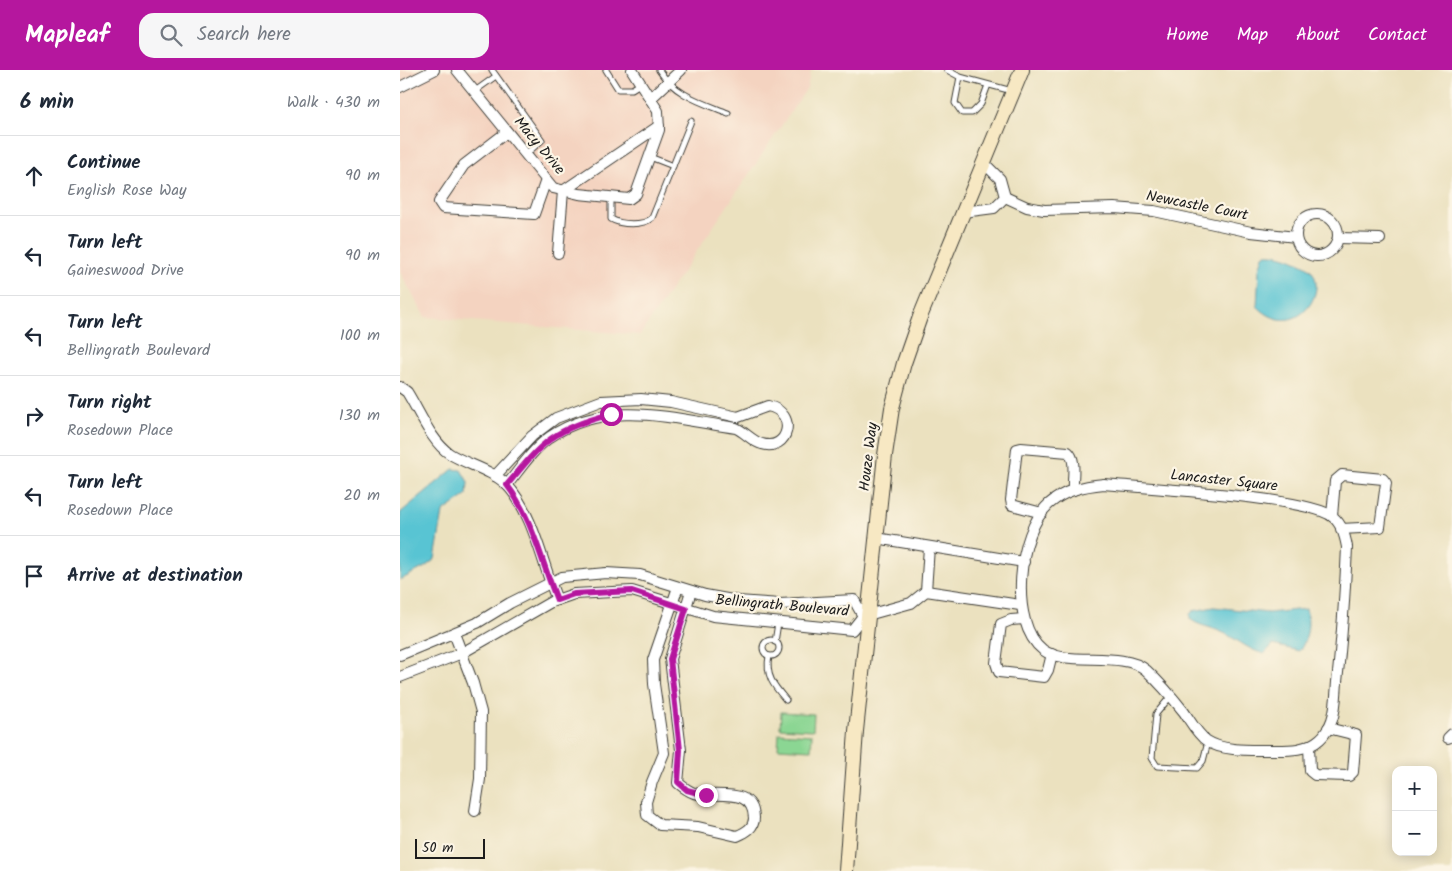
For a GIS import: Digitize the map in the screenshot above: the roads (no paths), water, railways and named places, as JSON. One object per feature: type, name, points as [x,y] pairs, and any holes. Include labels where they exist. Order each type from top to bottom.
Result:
[{"type":"street","points":[[400,87],[434,70]]},
{"type":"street","name":"Macy Drive","points":[[457,70],[553,188],[629,199],[636,194],[658,126]]},
{"type":"street","points":[[558,253],[563,190],[658,126],[658,112],[632,70]]},
{"type":"street","points":[[650,99],[681,70]]},
{"type":"street","name":"Houze Way","points":[[846,871],[865,615],[888,436],[904,363],[983,162],[1022,70]]},
{"type":"street","points":[[507,132],[464,165],[438,202],[443,208],[534,214],[546,180]]},
{"type":"street","points":[[963,212],[994,208],[1005,197],[1000,179],[983,162]]},
{"type":"street","name":"Newcastle Court","points":[[1005,197],[1027,207],[1044,210],[1114,208],[1154,211],[1251,232],[1296,237]]},
{"type":"street","points":[[1317,214],[1330,219],[1335,224],[1338,238],[1336,244],[1327,254],[1313,256],[1301,250],[1296,237],[1296,230],[1304,218],[1317,214]]},
{"type":"street","points":[[1338,238],[1380,239]]},
{"type":"street","points":[[400,387],[407,392],[422,414],[431,434],[449,454],[494,476],[507,485],[518,500],[531,526],[557,600]]},
{"type":"street","points":[[494,476],[532,436],[564,414],[601,401],[641,399],[671,402],[738,417],[762,407],[775,408],[785,417],[787,430],[780,441],[769,446],[758,443],[747,433],[736,428],[640,413],[611,414],[587,419],[550,437],[533,453],[507,485]]},
{"type":"street","points":[[640,413],[641,399]]},
{"type":"street","points":[[736,428],[738,417]]},
{"type":"street","points":[[1042,513],[1012,505],[1017,449],[1068,452],[1074,462],[1073,490]]},
{"type":"street","points":[[1024,619],[1011,620],[1001,624],[996,663],[999,672],[1044,677],[1052,654],[1128,662],[1143,668],[1208,742],[1222,747],[1292,750],[1321,739],[1333,719],[1341,645],[1347,547],[1341,528],[1332,516],[1336,481],[1342,476],[1383,479],[1386,483],[1380,527],[1341,528]]},
{"type":"street","name":"Lancaster Square","points":[[1052,654],[1044,650],[1028,632],[1024,619],[1020,605],[1024,562],[1031,534],[1042,513],[1048,505],[1080,486],[1104,484],[1274,501],[1314,507],[1332,516]]},
{"type":"street","points":[[876,538],[1024,562]]},
{"type":"street","points":[[926,591],[929,547]]},
{"type":"street","points":[[606,573],[606,592]]},
{"type":"street","name":"Bellingrath Boulevard","points":[[400,655],[454,633],[562,577],[606,573],[640,575],[691,591],[738,601],[780,604],[854,600],[865,615],[852,630],[713,616],[632,591],[574,594],[557,600],[462,653],[400,677]]},
{"type":"street","points":[[678,587],[653,660],[654,689],[664,753],[648,795],[647,815],[660,825],[698,827],[734,836],[745,833],[754,822],[754,810],[748,800],[738,795],[695,793],[678,782],[680,750],[671,686],[670,659],[691,591]]},
{"type":"street","points":[[865,615],[886,608],[900,608],[911,603],[926,591],[1020,605]]},
{"type":"street","points":[[778,622],[780,604]]},
{"type":"street","points":[[454,633],[480,701],[480,779],[475,811]]},
{"type":"street","points":[[654,689],[671,686]]},
{"type":"street","points":[[1309,745],[1310,771],[1315,775],[1349,776],[1353,772],[1356,735],[1328,728]]},
{"type":"lane","points":[[492,70],[542,140],[526,154]]},
{"type":"lane","points":[[606,70],[618,89],[632,90],[640,84]]},
{"type":"lane","points":[[659,70],[668,83],[688,97],[728,113]]},
{"type":"lane","points":[[947,70],[960,77],[1013,91]]},
{"type":"lane","points":[[474,91],[496,76]]},
{"type":"lane","points":[[960,77],[955,103],[962,113],[972,113],[981,104],[988,85]]},
{"type":"lane","points":[[611,197],[611,219],[616,222],[648,222],[652,218],[691,122]]},
{"type":"lane","points":[[649,157],[673,166]]},
{"type":"lane","points":[[778,622],[775,642],[778,646],[778,652],[770,656],[767,666],[771,683],[786,700]]},
{"type":"lane","points":[[770,656],[763,650],[764,644],[769,641],[775,642]]},
{"type":"lane","points":[[1170,697],[1156,714],[1152,758],[1157,766],[1198,768],[1204,761],[1208,742]]},
{"type":"water","points":[[1274,254],[1303,264],[1310,269],[1315,279],[1316,290],[1312,301],[1296,317],[1284,319],[1271,316],[1257,306],[1259,269],[1263,256]]},
{"type":"water","points":[[453,469],[461,470],[468,482],[467,495],[443,512],[435,559],[425,567],[400,580],[400,513]]},
{"type":"water","points":[[1214,607],[1268,613],[1306,609],[1308,625],[1302,647],[1299,651],[1273,645],[1264,654],[1215,629],[1190,619],[1190,614],[1193,611]]}]
